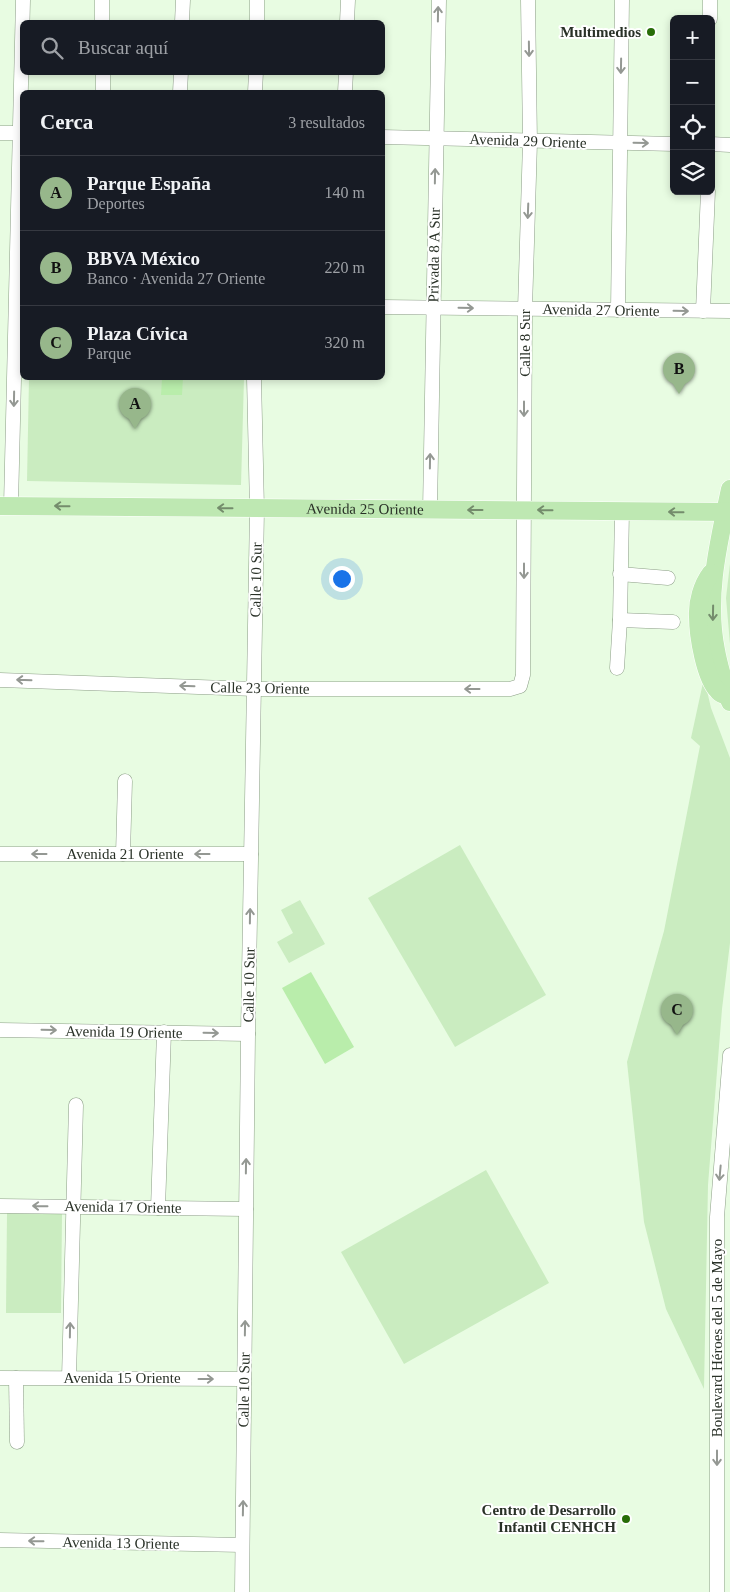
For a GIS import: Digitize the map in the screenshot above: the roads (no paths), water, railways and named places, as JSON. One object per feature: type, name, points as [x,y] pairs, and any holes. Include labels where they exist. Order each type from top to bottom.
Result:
[{"type":"main road","points":[[730,489],[728,512],[714,569],[706,580],[700,595],[698,616],[703,658],[710,679],[718,693],[730,699]]},
{"type":"main road","name":"Avenida 25 Oriente","points":[[6,506],[728,512]]},
{"type":"street","points":[[23,0],[23,20]]},
{"type":"street","points":[[102,0],[102,20]]},
{"type":"street","points":[[182,20],[183,0]]},
{"type":"street","points":[[257,20],[258,0]]},
{"type":"street","points":[[347,20],[348,0]]},
{"type":"street","name":"Privada 8 A Sur","points":[[430,510],[435,138],[439,0]]},
{"type":"street","name":"Calle 8 Sur","points":[[520,686],[523,675],[525,309],[530,142],[528,0]]},
{"type":"street","points":[[618,310],[622,0]]},
{"type":"street","points":[[710,0],[710,15]]},
{"type":"street","points":[[22,75],[22,90]]},
{"type":"street","points":[[103,75],[103,90]]},
{"type":"street","points":[[180,90],[181,75]]},
{"type":"street","points":[[255,90],[256,75]]},
{"type":"street","points":[[345,90],[346,75]]},
{"type":"street","points":[[0,133],[20,133]]},
{"type":"street","name":"Avenida 29 Oriente","points":[[385,137],[670,144]]},
{"type":"street","points":[[715,144],[730,145]]},
{"type":"street","points":[[6,506],[20,158]]},
{"type":"street","points":[[703,311],[708,195]]},
{"type":"street","name":"Avenida 27 Oriente","points":[[385,307],[730,311]]},
{"type":"street","name":"Calle 10 Sur","points":[[242,1592],[250,854],[255,689],[257,509],[254,380]]},
{"type":"street","points":[[617,668],[622,511]]},
{"type":"street","points":[[620,574],[668,578]]},
{"type":"street","points":[[620,620],[674,622]]},
{"type":"street","name":"Calle 23 Oriente","points":[[0,680],[255,689],[510,689],[520,686]]},
{"type":"street","points":[[123,854],[125,781]]},
{"type":"street","name":"Avenida 21 Oriente","points":[[0,854],[250,854]]},
{"type":"street","name":"Avenida 19 Oriente","points":[[0,1030],[248,1034]]},
{"type":"street","points":[[158,1208],[164,1032]]},
{"type":"street","name":"Boulevard Héroes del 5 de Mayo","points":[[716,1592],[723,1217],[730,1055]]},
{"type":"street","points":[[69,1378],[76,1105]]},
{"type":"street","name":"Avenida 17 Oriente","points":[[0,1206],[246,1209]]},
{"type":"street","name":"Avenida 15 Oriente","points":[[0,1378],[244,1379]]},
{"type":"street","points":[[16,1378],[17,1442]]},
{"type":"street","name":"Avenida 13 Oriente","points":[[0,1540],[242,1545]]},
{"type":"place","name":"Multimedios","points":[[651,32]]},
{"type":"place","name":"BBVA México","points":[[679,394]]},
{"type":"place","name":"Parque España","points":[[135,429]]},
{"type":"place","name":"Plaza Cívica","points":[[677,1035]]},
{"type":"place","name":"Centro de Desarrollo Infantil CENHCH","points":[[626,1519]]}]
